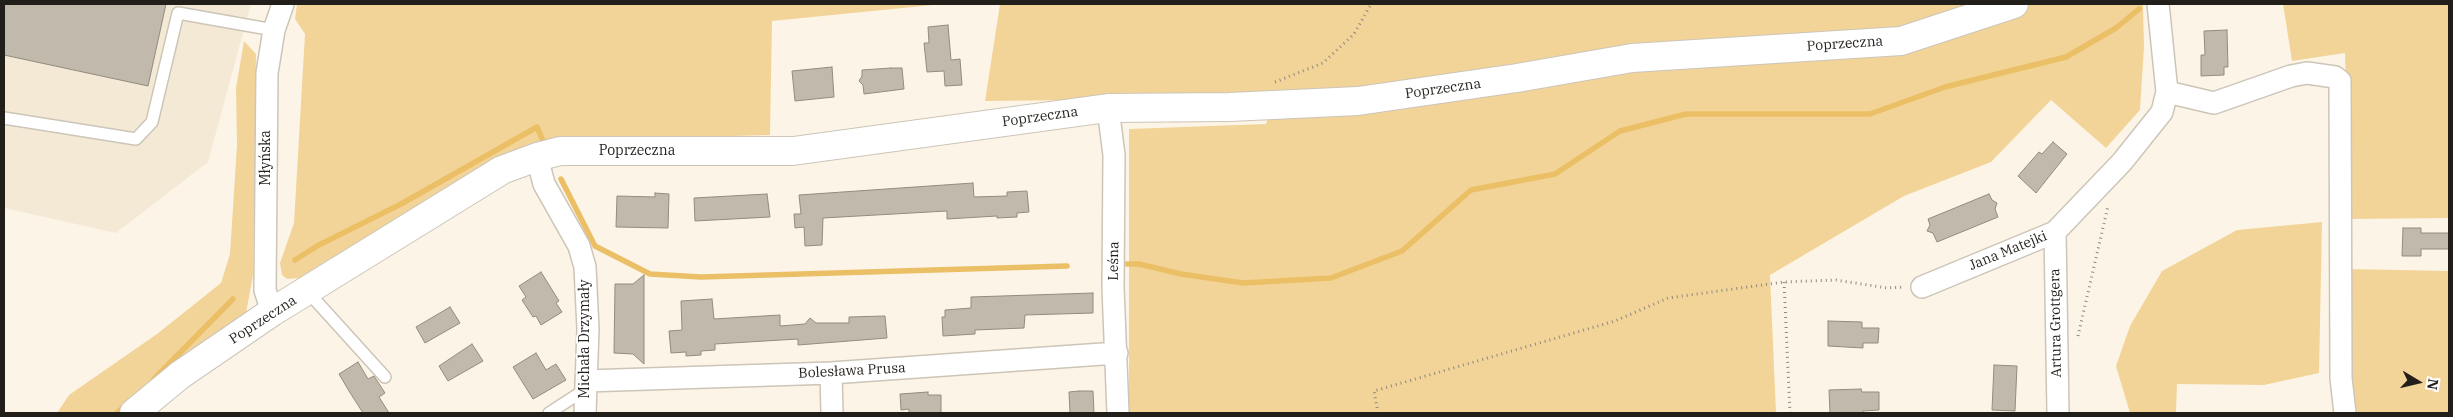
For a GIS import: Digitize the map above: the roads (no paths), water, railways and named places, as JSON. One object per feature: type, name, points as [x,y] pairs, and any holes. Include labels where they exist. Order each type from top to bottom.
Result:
[{"type":"street","name":"Młyńska","points":[[272,312],[265,290],[267,73],[274,30],[283,4]]},
{"type":"street","name":"Poprzeczna","points":[[134,413],[180,375],[272,312],[308,292],[502,170],[560,151],[793,151],[1108,108],[1358,101],[1517,78],[1632,58],[1901,41],[2014,4]]},
{"type":"street","name":"Jana Matejki","points":[[1922,287],[2055,232],[2122,162],[2162,112],[2167,92],[2158,4]]},
{"type":"street","points":[[2167,92],[2214,103],[2291,76],[2316,74],[2336,77],[2340,81],[2341,378],[2344,413]]},
{"type":"street","name":"Leśna","points":[[1108,108],[1114,155],[1113,288],[1118,413]]},
{"type":"street","name":"Michała Drzymały","points":[[537,157],[544,184],[579,246],[585,268],[588,330],[585,413]]},
{"type":"street","name":"Artura Grottgera","points":[[2055,232],[2058,413]]},
{"type":"street","name":"Bolesława Prusa","points":[[586,385],[831,373],[1117,353]]},
{"type":"street","points":[[831,373],[832,413]]},
{"type":"lane","points":[[4,118],[136,139],[152,122],[179,9],[274,30]]},
{"type":"lane","points":[[308,292],[385,377]]},
{"type":"lane","points":[[549,413],[586,385]]},
{"type":"waterway","points":[[1127,264],[1139,264],[1181,274],[1243,283],[1331,278],[1402,251],[1471,190],[1555,174],[1620,131],[1686,114],[1870,114],[1945,87],[2066,57],[2116,28],[2139,9]]},
{"type":"waterway","points":[[295,260],[317,246],[401,204],[537,127],[543,141]]},
{"type":"waterway","points":[[561,179],[595,246],[650,274],[701,277],[1067,266]]},
{"type":"waterway","points":[[154,379],[233,299]]},
{"type":"waterway","points":[[117,413],[127,404]]}]
